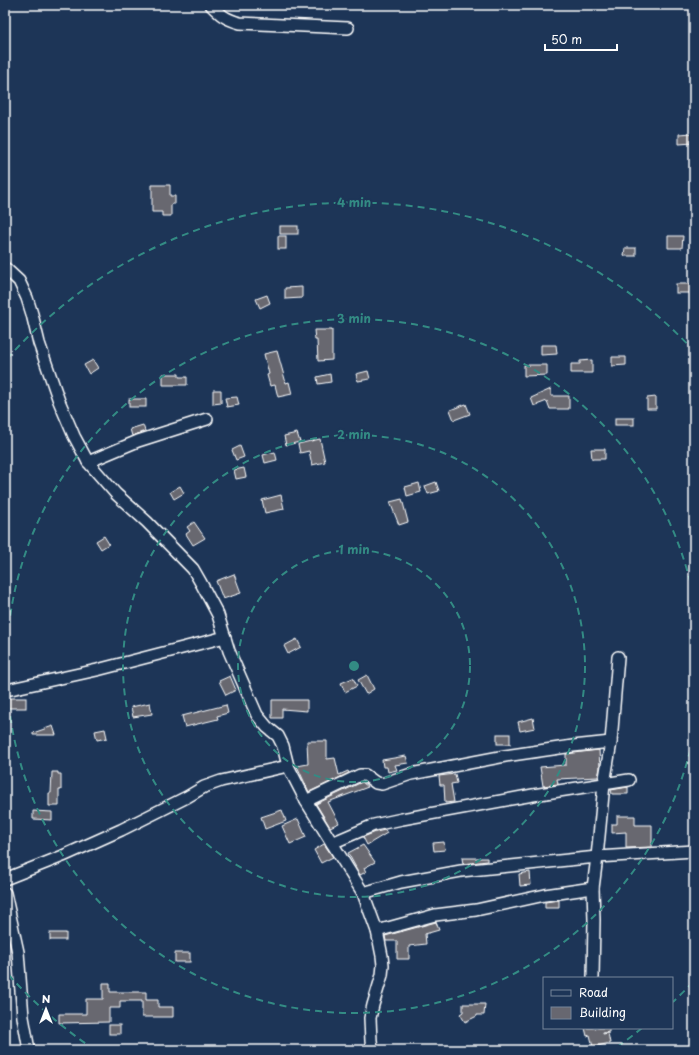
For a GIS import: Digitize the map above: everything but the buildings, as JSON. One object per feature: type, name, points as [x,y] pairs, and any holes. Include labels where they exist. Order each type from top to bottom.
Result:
[{"type":"street","points":[[211,5],[223,17],[240,23],[348,28]]},
{"type":"street","points":[[5,268],[19,281],[27,298],[39,343],[56,394],[74,436],[88,462],[116,494],[147,522],[192,569],[201,583],[218,615],[229,651],[257,715],[267,728],[278,736],[283,746],[288,766],[306,801],[363,893],[376,931],[383,965],[382,975],[370,1018],[370,1041],[372,1050]]},
{"type":"street","points":[[88,462],[138,441],[207,419]]},
{"type":"street","points":[[11,689],[97,670],[225,637]]},
{"type":"street","points":[[593,977],[593,888],[604,784],[611,742],[618,657]]},
{"type":"street","points":[[306,801],[360,775],[365,775],[376,783],[382,784],[411,774],[498,758],[573,746],[611,742]]},
{"type":"street","points":[[5,879],[63,856],[121,830],[182,800],[204,787],[221,781],[288,766]]},
{"type":"street","points":[[332,843],[374,825],[402,819],[533,795],[629,780]]},
{"type":"street","points":[[363,893],[401,882],[461,871],[596,857],[694,851]]},
{"type":"street","points":[[376,931],[435,915],[476,910],[545,895],[593,888]]},
{"type":"street","points":[[5,893],[18,952],[23,1017],[29,1050]]}]
